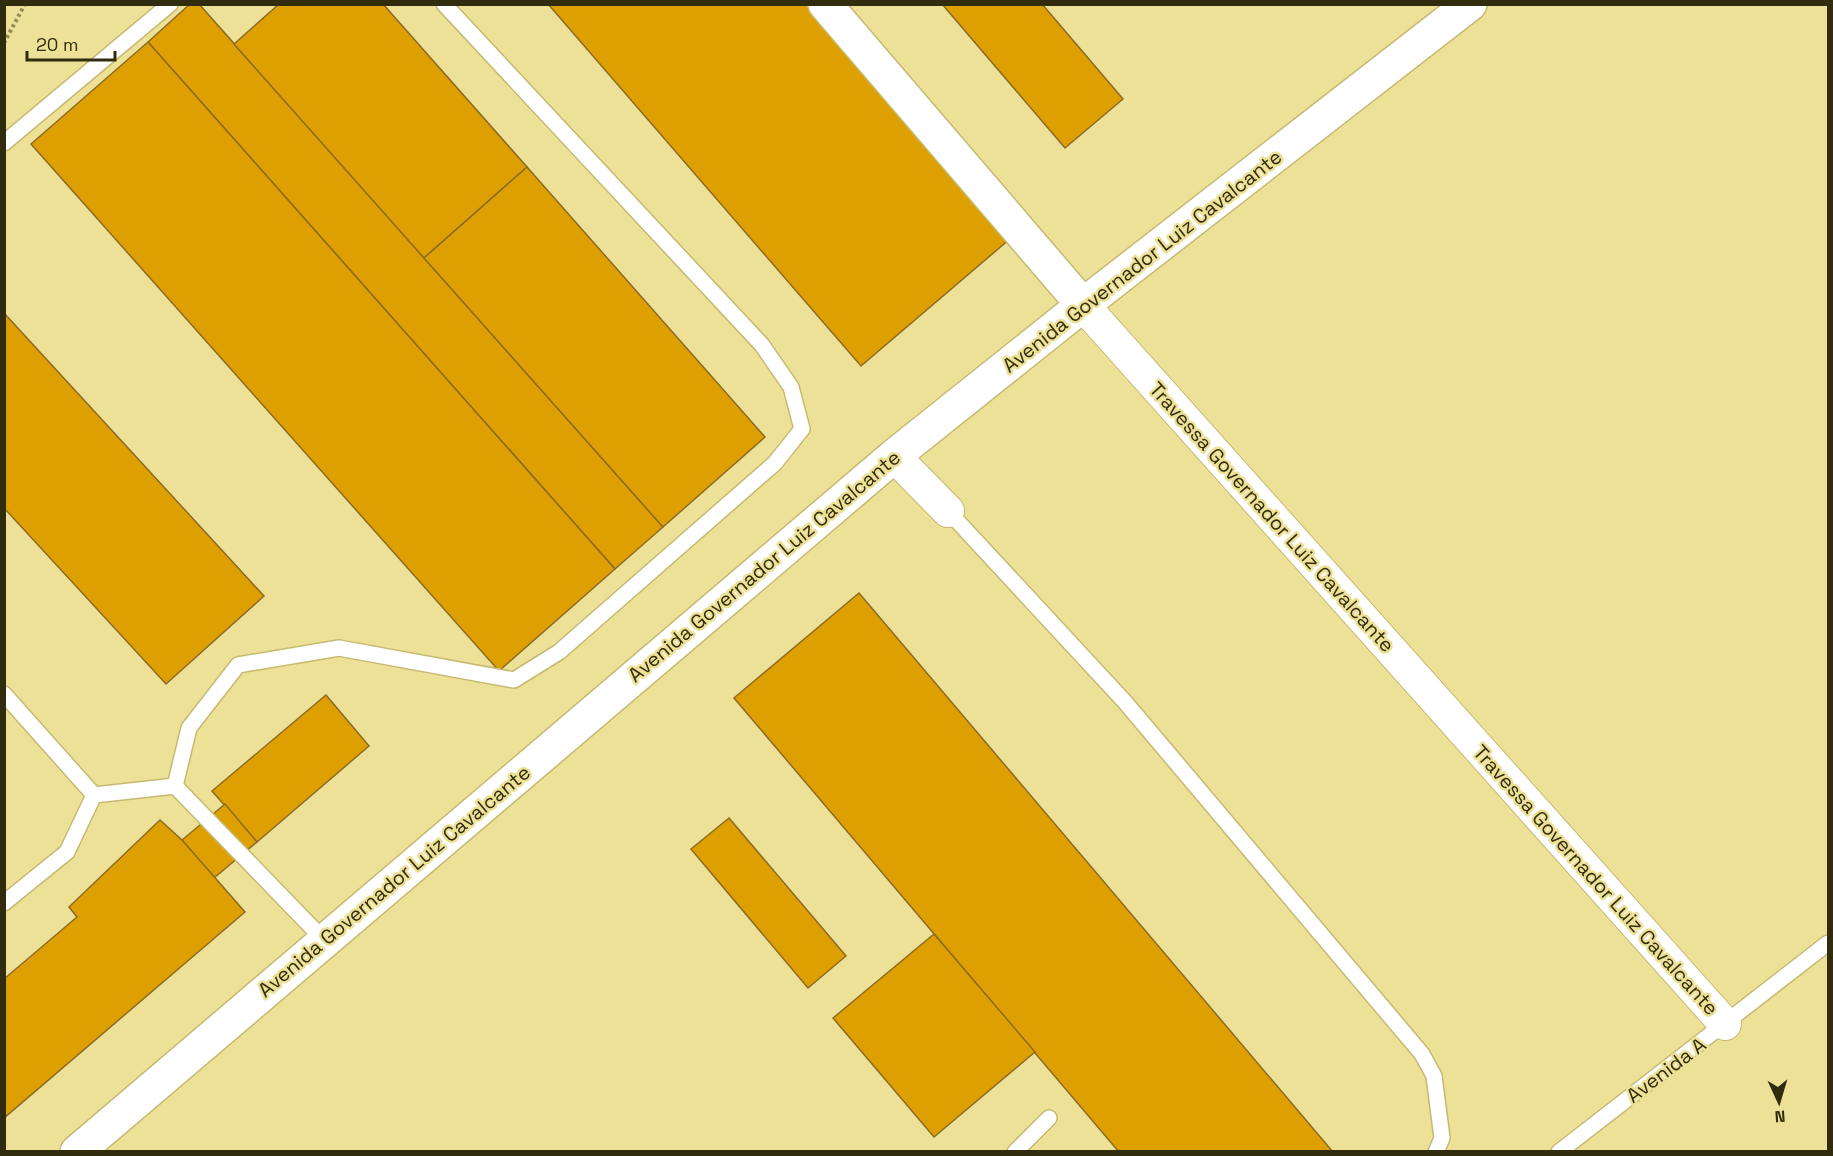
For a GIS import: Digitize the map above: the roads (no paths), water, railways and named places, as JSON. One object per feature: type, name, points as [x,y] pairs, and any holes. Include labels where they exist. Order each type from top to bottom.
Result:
[{"type":"street","name":"Travessa Governador Luiz Cavalcante","points":[[825,4],[1083,305],[1725,1024]]},
{"type":"street","name":"Avenida Governador Luiz Cavalcante","points":[[77,1152],[894,456],[1083,305],[1470,4]]},
{"type":"street","points":[[894,456],[948,511]]},
{"type":"lane","points":[[4,143],[170,4]]},
{"type":"lane","points":[[175,786],[189,728],[238,665],[339,648],[514,680],[559,652],[595,621],[776,463],[802,429],[791,387],[762,345],[444,4]]},
{"type":"lane","points":[[948,511],[1125,702],[1422,1054],[1434,1076],[1442,1138],[1436,1152]]},
{"type":"lane","points":[[4,694],[94,795]]},
{"type":"lane","points":[[94,795],[175,786]]},
{"type":"lane","points":[[175,786],[324,940]]},
{"type":"lane","points":[[4,903],[67,852],[94,795]]},
{"type":"lane","name":"Avenida A","points":[[1559,1152],[1828,943]]},
{"type":"lane","points":[[1015,1152],[1048,1118]]}]
